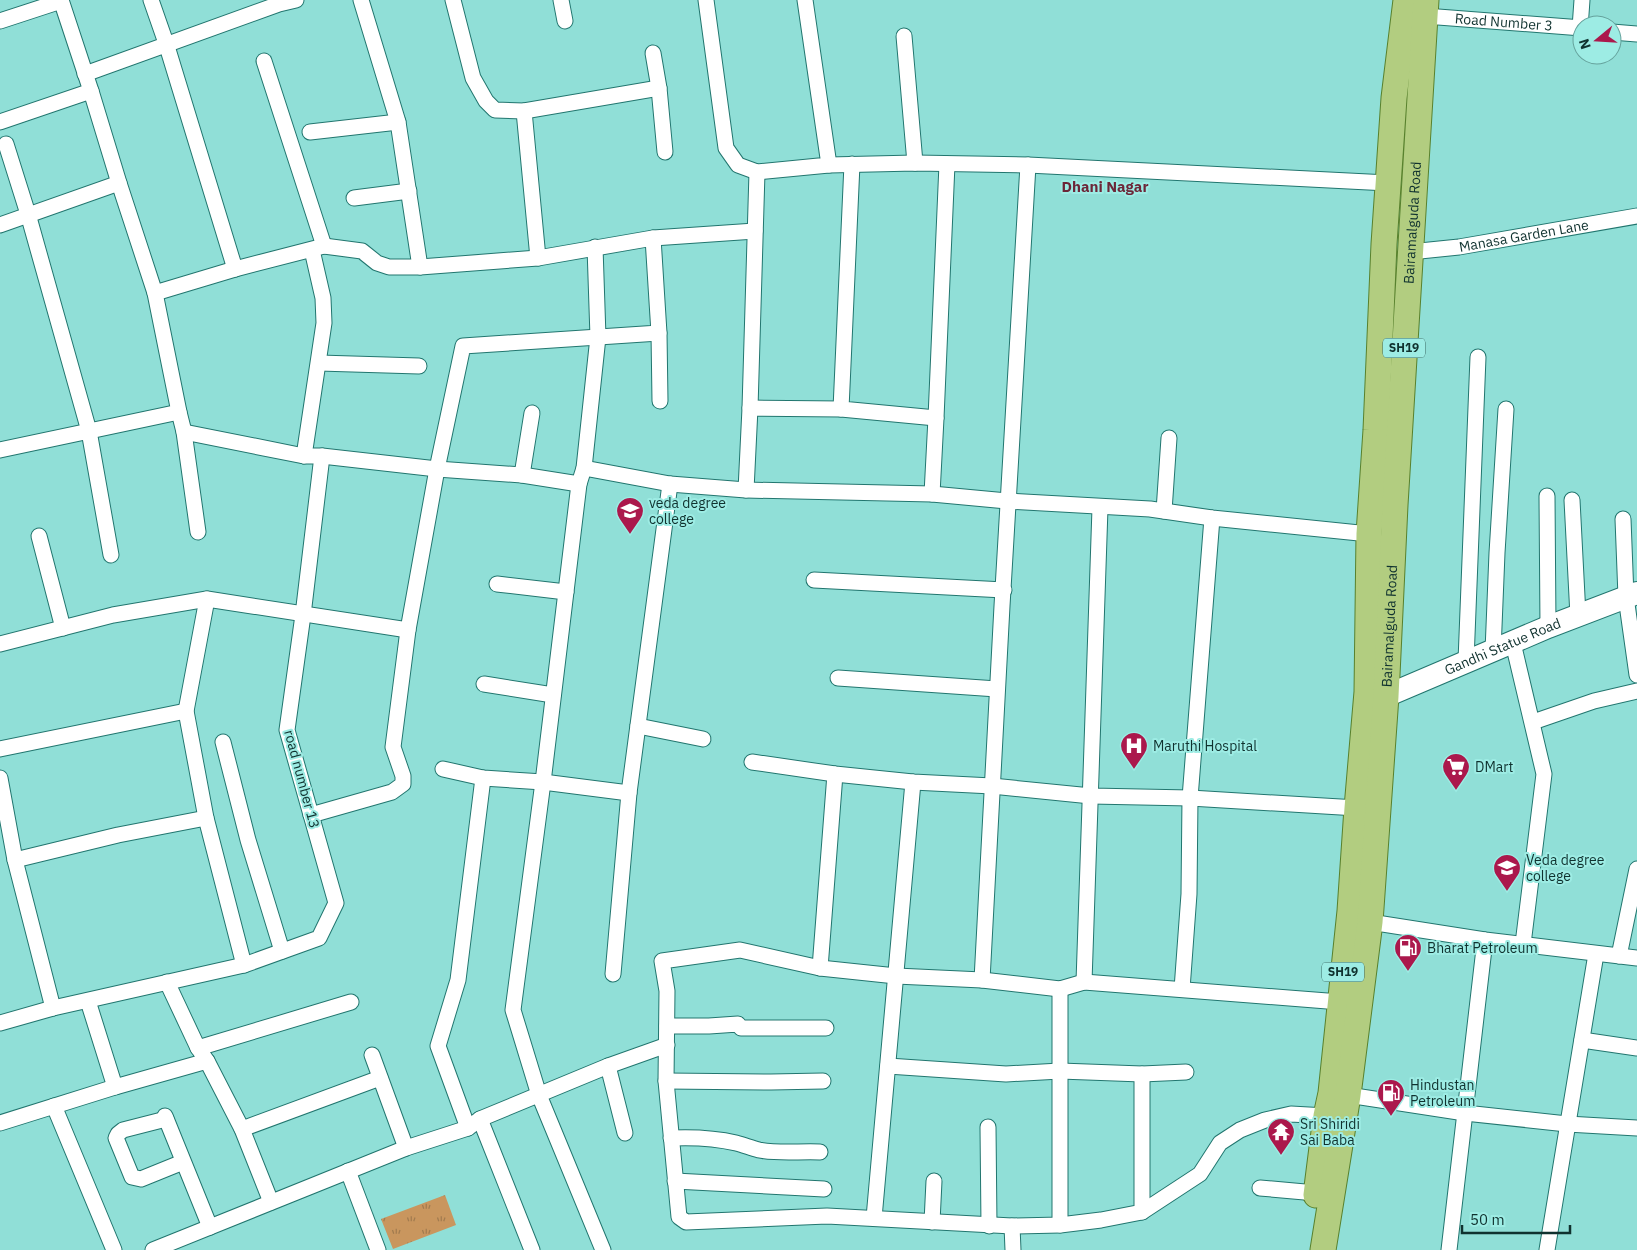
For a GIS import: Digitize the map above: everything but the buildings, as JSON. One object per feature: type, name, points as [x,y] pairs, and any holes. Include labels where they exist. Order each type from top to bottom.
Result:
[{"type":"main road","name":"Bairamalguda Road","points":[[1324,1250],[1348,1095],[1370,922],[1376,694],[1369,534],[1388,184],[1394,98],[1406,0]]},
{"type":"main road","name":"Bairamalguda Road","points":[[1308,1250],[1326,1116],[1331,1093],[1350,911],[1357,808],[1376,694],[1395,505],[1426,8]]},
{"type":"street","points":[[151,0],[235,269]]},
{"type":"street","points":[[85,74],[279,2],[296,0]]},
{"type":"street","points":[[361,0],[398,122],[420,267]]},
{"type":"street","points":[[453,0],[473,78],[486,102],[495,110],[524,112],[658,88]]},
{"type":"street","points":[[562,0],[565,20]]},
{"type":"street","points":[[706,0],[726,148],[738,165],[757,172],[852,164],[1028,165],[1388,184]]},
{"type":"street","points":[[804,0],[829,165]]},
{"type":"street","points":[[1581,15],[1582,0]]},
{"type":"street","points":[[0,21],[61,1],[155,294],[184,432],[198,532]]},
{"type":"street","name":"Road Number 3","points":[[1426,8],[1572,27]]},
{"type":"street","points":[[1622,33],[1637,34]]},
{"type":"street","points":[[904,36],[915,163]]},
{"type":"street","points":[[653,53],[665,152]]},
{"type":"street","points":[[264,61],[318,248],[324,298],[324,323],[319,364],[304,456]]},
{"type":"street","points":[[0,122],[91,91]]},
{"type":"street","points":[[524,112],[538,258]]},
{"type":"street","points":[[310,132],[398,122]]},
{"type":"street","points":[[6,144],[28,214],[89,431],[111,555]]},
{"type":"street","points":[[840,410],[852,164]]},
{"type":"street","points":[[932,494],[946,164]]},
{"type":"street","points":[[982,980],[1004,590],[1007,501],[1028,165]]},
{"type":"street","points":[[746,490],[757,172]]},
{"type":"street","points":[[0,225],[118,183]]},
{"type":"street","points":[[354,198],[409,191]]},
{"type":"street","name":"Manasa Garden Lane","points":[[1410,252],[1459,247],[1637,216]]},
{"type":"street","points":[[155,294],[235,269],[318,248],[362,251],[377,263],[389,267],[420,267],[538,258],[653,238],[755,231]]},
{"type":"street","points":[[653,238],[659,333],[660,400]]},
{"type":"street","points":[[595,247],[598,337],[584,468],[579,484],[543,782],[512,1010],[539,1095],[600,1249]]},
{"type":"street","points":[[311,814],[392,792],[403,784],[403,776],[393,747],[408,630],[437,469],[463,346],[659,333]]},
{"type":"street","points":[[1466,661],[1478,357]]},
{"type":"street","points":[[319,364],[419,366]]},
{"type":"street","points":[[750,408],[840,410],[936,418]]},
{"type":"street","points":[[1506,410],[1497,552],[1503,647],[1533,722],[1544,774],[1523,944]]},
{"type":"street","points":[[1,445],[89,431],[179,412]]},
{"type":"street","points":[[522,475],[532,413]]},
{"type":"street","points":[[184,432],[304,456],[322,456],[437,469],[522,475],[579,484]]},
{"type":"street","points":[[1164,511],[1169,438]]},
{"type":"street","name":"road number 13","points":[[53,1008],[244,965],[320,938],[336,903],[287,730],[322,456]]},
{"type":"street","points":[[584,468],[670,484],[746,490],[932,494],[1100,508],[1164,511],[1212,518],[1369,534]]},
{"type":"street","points":[[613,974],[629,793],[670,484]]},
{"type":"street","points":[[1547,496],[1548,627]]},
{"type":"street","points":[[1572,500],[1578,616]]},
{"type":"street","points":[[1084,982],[1100,508]]},
{"type":"street","points":[[1182,990],[1189,894],[1190,798],[1212,518]]},
{"type":"street","points":[[1623,519],[1637,675]]},
{"type":"street","points":[[40,536],[63,628]]},
{"type":"street","points":[[814,580],[1004,590]]},
{"type":"street","points":[[497,584],[566,592]]},
{"type":"street","name":"Gandhi Statue Road","points":[[1376,694],[1503,647],[1548,627],[1631,595]]},
{"type":"street","points":[[0,644],[113,615],[207,599],[408,630]]},
{"type":"street","points":[[207,599],[186,711],[206,818],[244,965]]},
{"type":"street","points":[[838,678],[997,689]]},
{"type":"street","points":[[484,684],[553,695]]},
{"type":"street","points":[[1533,722],[1594,701],[1637,691]]},
{"type":"street","points":[[0,749],[186,711]]},
{"type":"street","points":[[638,726],[703,739]]},
{"type":"street","points":[[223,742],[248,840],[282,952]]},
{"type":"street","points":[[752,762],[835,774],[913,782],[992,786],[1091,796],[1190,798],[1357,808]]},
{"type":"street","points":[[443,769],[483,778],[543,782],[629,793]]},
{"type":"street","points":[[820,968],[835,774]]},
{"type":"street","points":[[0,778],[15,860],[53,1008],[0,1023]]},
{"type":"street","points":[[483,778],[458,980],[438,1046],[532,1250]]},
{"type":"street","points":[[874,1218],[913,782]]},
{"type":"street","points":[[15,860],[118,835],[206,818]]},
{"type":"street","points":[[1619,956],[1637,869]]},
{"type":"street","points":[[1370,922],[1485,940],[1637,958]]},
{"type":"street","points":[[1449,1250],[1485,940]]},
{"type":"street","points":[[1326,1116],[1291,1114],[1265,1120],[1240,1130],[1220,1143],[1200,1174],[1142,1212],[1101,1220],[1060,1225],[1012,1226],[827,1216],[686,1222],[679,1216],[671,1138],[666,1081],[667,991],[662,961],[740,950],[820,968],[896,976],[982,980],[1060,989],[1084,982],[1340,1002]]},
{"type":"street","points":[[1547,1250],[1596,954]]},
{"type":"street","points":[[167,982],[198,1048],[207,1061],[242,1129],[271,1202]]},
{"type":"street","points":[[1060,989],[1060,1225]]},
{"type":"street","points":[[88,1001],[115,1087]]},
{"type":"street","points":[[198,1048],[351,1002]]},
{"type":"street","points":[[667,1026],[709,1026],[733,1023],[738,1024],[741,1028],[826,1028]]},
{"type":"street","points":[[1582,1040],[1637,1048]]},
{"type":"street","points":[[153,1250],[406,1148],[474,1123],[608,1066],[667,1045]]},
{"type":"street","points":[[372,1055],[406,1148]]},
{"type":"street","points":[[0,1123],[207,1061]]},
{"type":"street","points":[[608,1066],[625,1133]]},
{"type":"street","points":[[888,1066],[1006,1074],[1060,1071],[1142,1074],[1186,1072]]},
{"type":"street","points":[[1142,1074],[1142,1212]]},
{"type":"street","points":[[242,1129],[380,1078]]},
{"type":"street","points":[[666,1081],[771,1082],[823,1080]]},
{"type":"street","points":[[1348,1095],[1465,1113],[1567,1124],[1637,1128]]},
{"type":"street","points":[[54,1106],[114,1250]]},
{"type":"street","points":[[183,1162],[141,1179],[132,1177],[116,1138],[123,1130],[165,1117],[210,1227]]},
{"type":"street","points":[[988,1127],[990,1226]]},
{"type":"street","points":[[671,1138],[692,1137],[711,1139],[775,1152],[820,1152]]},
{"type":"street","points":[[348,1171],[378,1250]]},
{"type":"street","points":[[675,1181],[824,1189]]},
{"type":"street","points":[[932,1222],[934,1181]]},
{"type":"street","points":[[1260,1188],[1316,1193]]},
{"type":"street","points":[[1012,1226],[1013,1250]]},
{"type":"green space","points":[[445,1195],[456,1225],[393,1249],[381,1219]]},
{"type":"place","name":"veda degree college","points":[[630,535]]},
{"type":"place","name":"Maruthi Hospital","points":[[1134,770]]},
{"type":"place","name":"DMart","points":[[1456,791]]},
{"type":"place","name":"Veda degree college","points":[[1507,892]]},
{"type":"place","name":"Bharat Petroleum","points":[[1408,972]]},
{"type":"place","name":"Hindustan Petroleum","points":[[1391,1117]]},
{"type":"place","name":"Sri Shiridi Sai Baba","points":[[1281,1156]]},
{"type":"district","name":"Dhani Nagar","points":[[1105,187]]}]
